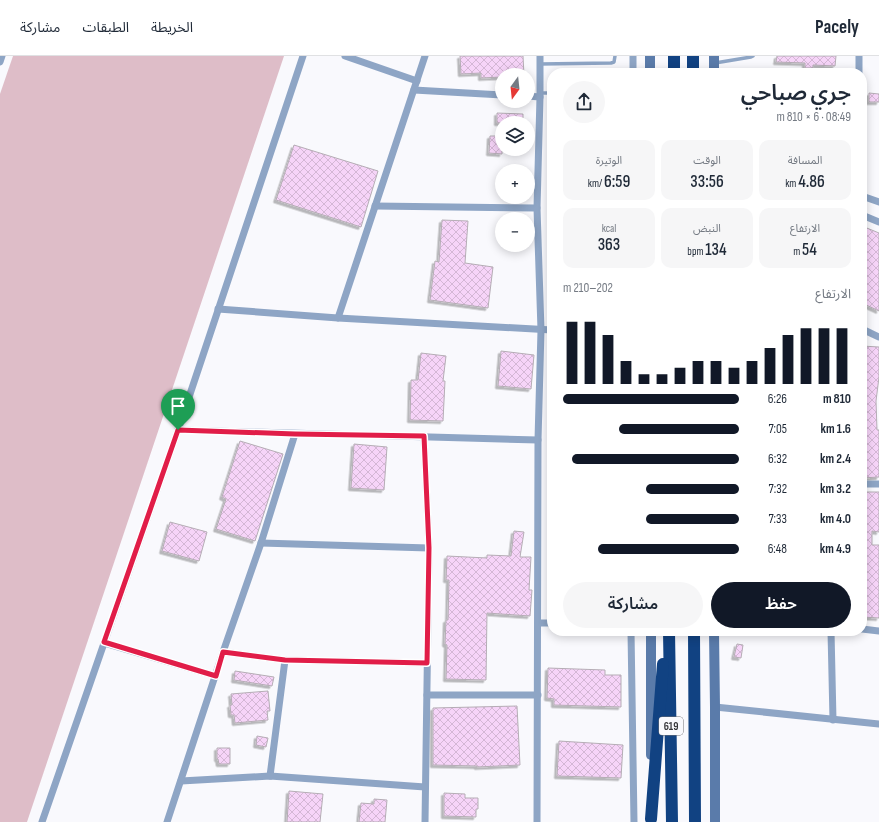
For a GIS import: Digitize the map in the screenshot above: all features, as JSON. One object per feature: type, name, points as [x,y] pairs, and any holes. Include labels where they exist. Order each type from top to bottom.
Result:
[{"type":"highway","points":[[674,56],[674,68]]},
{"type":"highway","points":[[693,56],[693,68]]},
{"type":"highway","points":[[651,820],[666,636]]},
{"type":"highway","name":"619","points":[[669,636],[672,822]]},
{"type":"highway","name":"619","points":[[694,636],[695,822]]},
{"type":"highway","points":[[694,694],[698,636]]},
{"type":"main road","points":[[650,56],[650,68]]},
{"type":"main road","points":[[651,636],[651,820]]},
{"type":"main road","points":[[714,636],[716,707],[715,822]]},
{"type":"street","points":[[0,62],[2,56]]},
{"type":"street","points":[[42,822],[178,430],[303,56]]},
{"type":"street","points":[[345,56],[417,81]]},
{"type":"street","points":[[338,318],[425,56]]},
{"type":"street","points":[[537,822],[538,440],[541,330],[537,208],[540,56]]},
{"type":"street","points":[[633,56],[633,68]]},
{"type":"street","points":[[859,56],[859,68]]},
{"type":"street","points":[[414,90],[495,95]]},
{"type":"street","points":[[535,95],[540,95]]},
{"type":"street","points":[[867,198],[879,202]]},
{"type":"street","points":[[375,206],[537,208]]},
{"type":"street","points":[[867,217],[879,222]]},
{"type":"street","points":[[218,309],[338,318],[547,330]]},
{"type":"street","points":[[867,332],[879,337]]},
{"type":"street","points":[[178,430],[538,440]]},
{"type":"street","points":[[167,822],[223,652],[261,543],[295,434]]},
{"type":"street","points":[[424,436],[429,548],[425,822]]},
{"type":"street","points":[[867,484],[879,484]]},
{"type":"street","points":[[261,543],[429,548]]},
{"type":"street","points":[[538,623],[547,623]]},
{"type":"street","points":[[867,630],[879,631]]},
{"type":"street","points":[[632,636],[634,822]]},
{"type":"street","points":[[832,636],[833,720]]},
{"type":"street","points":[[104,642],[216,676]]},
{"type":"street","points":[[223,652],[285,660],[427,663]]},
{"type":"street","points":[[270,776],[285,660]]},
{"type":"street","points":[[427,695],[538,695]]},
{"type":"street","points":[[716,707],[879,724]]},
{"type":"street","points":[[181,781],[270,776],[425,787]]},
{"type":"lane","points":[[540,64],[611,63],[614,62],[615,56]]},
{"type":"lane","points":[[714,64],[753,56]]},
{"type":"lane","points":[[540,95],[547,94]]},
{"type":"shaded area","points":[[13,56],[284,56],[27,822],[0,822],[0,94]]},
{"type":"building","points":[[460,56],[523,56],[524,68],[495,68],[495,77],[481,78],[481,73],[461,74]]},
{"type":"building","points":[[777,56],[836,56],[835,66],[813,65],[813,68],[805,68],[805,63],[776,62]]},
{"type":"building","points":[[869,93],[879,94],[879,102],[869,102]]},
{"type":"building","points":[[497,113],[523,114],[523,116],[497,116]]},
{"type":"building","points":[[490,136],[495,136],[495,153],[489,153]]},
{"type":"building","points":[[294,145],[378,171],[361,227],[276,200]]},
{"type":"building","points":[[442,220],[468,221],[465,263],[493,267],[488,308],[430,300],[435,261],[439,262]]},
{"type":"building","points":[[867,228],[879,233],[879,311],[867,305]]},
{"type":"building","points":[[867,346],[879,347],[879,377],[876,401],[877,430],[879,430],[879,477],[867,478]]},
{"type":"building","points":[[501,351],[534,355],[531,389],[498,386]]},
{"type":"building","points":[[421,353],[446,356],[443,381],[445,381],[443,421],[410,420],[411,380],[418,380]]},
{"type":"building","points":[[240,441],[283,454],[255,541],[216,529],[226,499],[222,497]]},
{"type":"building","points":[[354,444],[387,447],[384,490],[351,488]]},
{"type":"building","points":[[867,492],[879,492],[879,532],[872,531],[872,545],[879,545],[879,618],[867,617]]},
{"type":"building","points":[[170,522],[207,532],[199,561],[162,551]]},
{"type":"building","points":[[514,531],[524,532],[520,557],[531,557],[529,590],[532,590],[530,616],[487,613],[486,680],[446,679],[447,645],[445,644],[446,620],[448,620],[449,580],[446,580],[447,556],[487,558],[487,555],[511,556]]},
{"type":"building","points":[[737,644],[743,645],[741,658],[734,657]]},
{"type":"building","points":[[548,668],[605,670],[605,675],[621,675],[621,707],[554,705],[554,699],[547,698]]},
{"type":"building","points":[[235,671],[274,677],[272,686],[234,680]]},
{"type":"building","points":[[268,691],[270,711],[267,711],[268,720],[235,723],[234,715],[231,715],[231,694]]},
{"type":"building","points":[[517,706],[520,765],[477,767],[433,765],[433,708]]},
{"type":"building","points":[[257,736],[268,738],[266,747],[256,745]]},
{"type":"building","points":[[559,741],[623,745],[621,778],[557,776]]},
{"type":"building","points":[[217,748],[230,748],[230,764],[219,764],[217,759]]},
{"type":"building","points":[[289,791],[323,794],[320,822],[287,822]]},
{"type":"building","points":[[444,793],[465,794],[465,798],[478,798],[476,817],[444,816]]},
{"type":"building","points":[[374,799],[387,800],[385,822],[359,822],[361,803],[374,804]]},
{"type":"route","points":[[178,430],[424,436],[429,548],[427,663],[285,660],[223,652],[216,676],[104,642],[178,430]]}]
